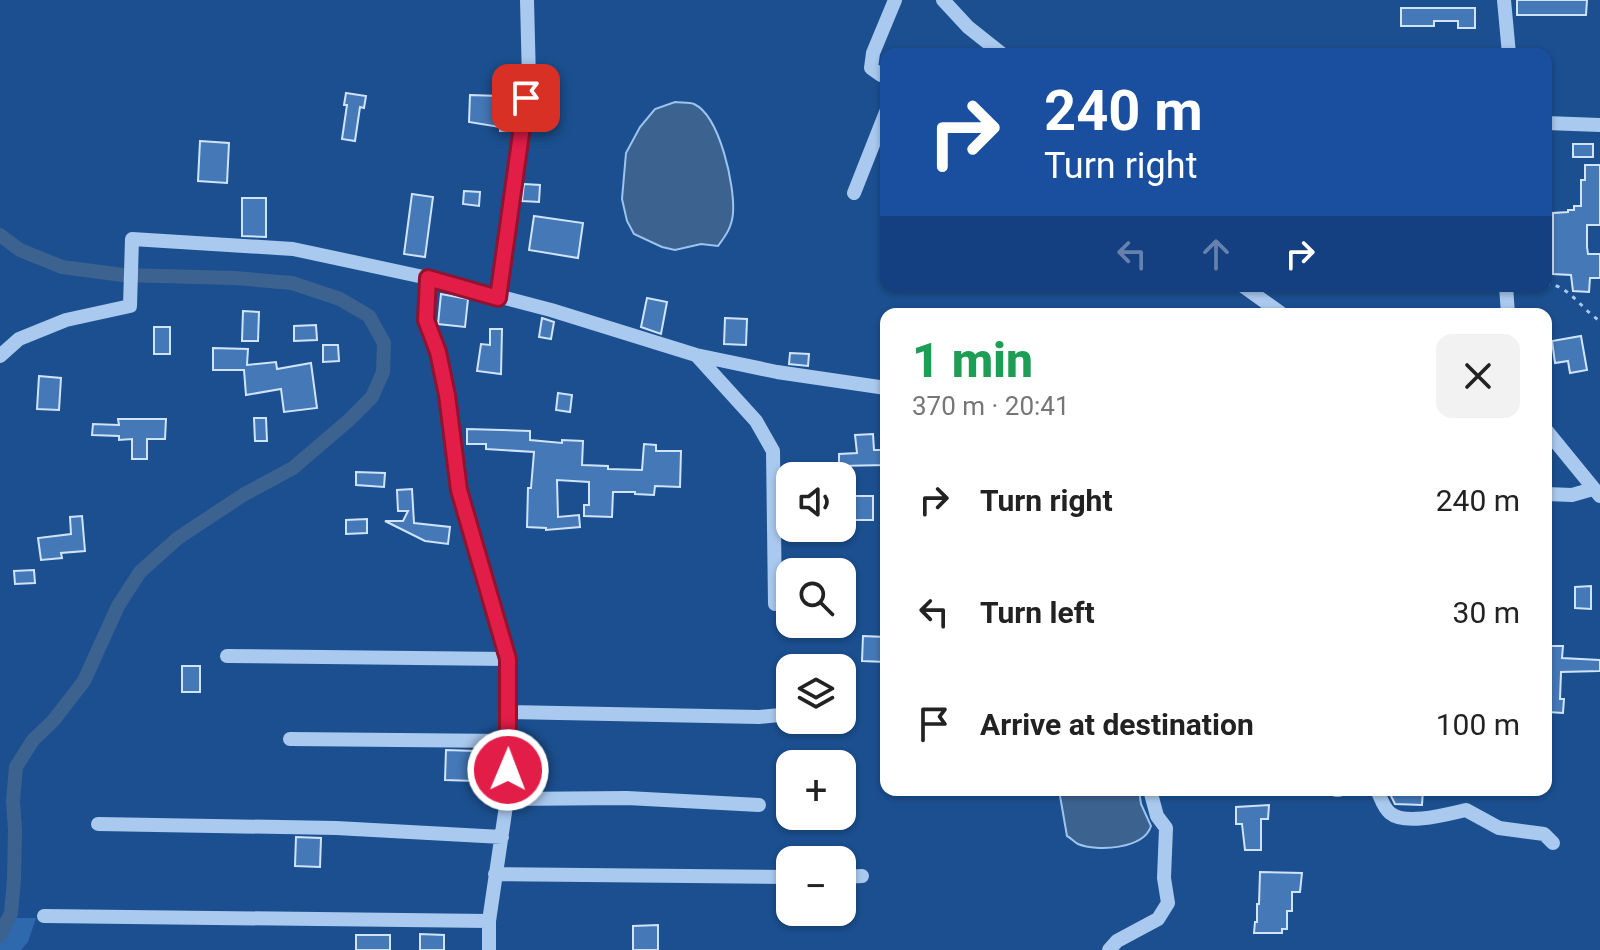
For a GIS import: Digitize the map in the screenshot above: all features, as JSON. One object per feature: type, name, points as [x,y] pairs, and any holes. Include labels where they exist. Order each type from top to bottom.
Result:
[{"type":"street","points":[[498,298],[529,80],[527,0]]},
{"type":"street","points":[[880,74],[871,68],[873,53],[895,0]]},
{"type":"street","points":[[943,0],[968,27],[994,48]]},
{"type":"street","points":[[1504,0],[1508,48]]},
{"type":"street","points":[[1552,123],[1600,125]]},
{"type":"street","points":[[854,193],[880,127]]},
{"type":"street","points":[[0,356],[19,339],[66,320],[130,306],[132,239],[293,249],[428,278],[551,310],[696,355],[777,372],[880,387]]},
{"type":"street","points":[[428,278],[426,320],[438,352],[447,395],[459,490],[508,659],[507,799],[489,921],[489,950]]},
{"type":"street","points":[[1251,292],[1274,308]]},
{"type":"street","points":[[696,355],[756,421],[773,451],[775,604]]},
{"type":"street","points":[[1552,438],[1596,493]]},
{"type":"street","points":[[1552,494],[1596,493]]},
{"type":"street","points":[[227,656],[508,659]]},
{"type":"street","points":[[509,712],[776,715]]},
{"type":"street","points":[[290,739],[508,741]]},
{"type":"street","points":[[1109,950],[1117,941],[1158,919],[1168,903],[1164,878],[1166,828],[1157,816],[1152,796]]},
{"type":"street","points":[[1380,796],[1386,808],[1398,817],[1432,818],[1466,810],[1499,828],[1544,834],[1553,843]]},
{"type":"street","points":[[507,799],[627,798],[759,805]]},
{"type":"street","points":[[98,824],[336,828],[502,837]]},
{"type":"street","points":[[495,874],[776,877]]},
{"type":"street","points":[[856,876],[862,876]]},
{"type":"street","points":[[44,916],[489,921]]},
{"type":"path","points":[[1552,284],[1562,287],[1600,321]]},
{"type":"shaded area","points":[[675,102],[694,104],[703,111],[724,153],[733,213],[730,227],[718,246],[701,244],[675,250],[662,247],[634,234],[627,221],[622,199],[626,153],[640,127],[655,109]]},
{"type":"shaded area","points":[[1060,796],[1140,796],[1151,826],[1139,840],[1119,847],[1086,846],[1067,836]]},
{"type":"shaded area","points":[[0,918],[36,918],[28,942],[21,950],[0,950]]},
{"type":"building","points":[[1517,0],[1587,0],[1586,15],[1517,15]]},
{"type":"building","points":[[1401,8],[1475,8],[1475,28],[1458,28],[1458,21],[1434,21],[1434,26],[1401,26]]},
{"type":"building","points":[[346,93],[366,96],[364,108],[360,107],[355,141],[342,139]]},
{"type":"building","points":[[470,95],[499,96],[499,116],[514,116],[512,131],[500,131],[500,127],[469,122]]},
{"type":"building","points":[[200,141],[229,143],[227,183],[198,181]]},
{"type":"building","points":[[1573,144],[1593,144],[1593,157],[1573,157]]},
{"type":"building","points":[[1585,165],[1600,165],[1600,225],[1587,225],[1587,247],[1588,254],[1600,254],[1600,278],[1590,278],[1589,292],[1573,291],[1571,275],[1553,274],[1553,213],[1568,212],[1574,210],[1574,206],[1581,206],[1581,180],[1585,180]]},
{"type":"building","points":[[524,184],[540,185],[539,202],[522,201]]},
{"type":"building","points":[[464,191],[480,192],[479,206],[463,204]]},
{"type":"building","points":[[412,194],[433,197],[425,257],[404,254]]},
{"type":"building","points":[[242,198],[266,198],[266,237],[242,236]]},
{"type":"building","points":[[534,216],[583,223],[578,258],[529,250]]},
{"type":"building","points":[[441,294],[468,299],[465,327],[438,324]]},
{"type":"building","points":[[647,298],[667,302],[661,334],[641,327]]},
{"type":"building","points":[[243,311],[259,312],[258,341],[242,341]]},
{"type":"building","points":[[542,318],[554,322],[551,339],[539,337]]},
{"type":"building","points":[[725,318],[747,319],[746,345],[724,344]]},
{"type":"building","points":[[316,325],[317,340],[294,341],[294,326]]},
{"type":"building","points":[[154,327],[170,327],[170,354],[154,354]]},
{"type":"building","points":[[490,329],[502,329],[501,374],[477,371],[481,344],[490,345]]},
{"type":"building","points":[[1581,336],[1587,370],[1570,373],[1568,361],[1555,363],[1552,341]]},
{"type":"building","points":[[323,345],[338,345],[339,361],[323,362]]},
{"type":"building","points":[[213,348],[248,349],[247,365],[276,362],[277,369],[311,363],[317,408],[284,412],[281,389],[246,395],[244,370],[213,370]]},
{"type":"building","points":[[790,353],[809,354],[808,366],[789,364]]},
{"type":"building","points":[[39,376],[61,378],[59,410],[37,409]]},
{"type":"building","points":[[558,393],[572,395],[570,412],[556,410]]},
{"type":"building","points":[[254,418],[266,418],[267,441],[255,441]]},
{"type":"building","points":[[118,419],[166,419],[165,439],[147,439],[147,459],[132,459],[132,439],[92,435],[93,424],[119,425]]},
{"type":"building","points":[[467,429],[530,431],[530,440],[583,441],[582,465],[608,466],[608,469],[642,470],[644,444],[656,445],[656,451],[681,451],[680,487],[655,486],[654,495],[613,492],[612,517],[584,516],[584,505],[589,505],[589,482],[557,480],[558,517],[579,515],[580,527],[546,530],[527,527],[528,488],[531,488],[534,452],[486,449],[486,444],[467,444]]},
{"type":"building","points":[[873,434],[874,450],[880,450],[880,465],[839,462],[839,454],[857,453],[855,435]]},
{"type":"building","points":[[356,472],[385,473],[384,487],[356,485]]},
{"type":"building","points":[[412,489],[414,523],[450,527],[448,544],[425,541],[385,521],[403,521],[408,511],[398,511],[397,490]]},
{"type":"building","points":[[856,496],[873,496],[873,520],[856,520]]},
{"type":"building","points":[[82,516],[85,551],[61,553],[62,558],[41,560],[38,538],[71,534],[70,517]]},
{"type":"building","points":[[367,519],[367,533],[346,534],[346,520]]},
{"type":"building","points":[[34,570],[35,583],[15,584],[14,571]]},
{"type":"building","points":[[1591,586],[1591,609],[1575,608],[1575,587]]},
{"type":"building","points":[[863,636],[880,637],[880,662],[862,661]]},
{"type":"building","points":[[1552,646],[1563,646],[1562,658],[1600,660],[1600,671],[1561,672],[1563,713],[1552,712]]},
{"type":"building","points":[[182,666],[200,666],[200,692],[182,692]]},
{"type":"building","points":[[446,750],[475,751],[475,781],[445,780]]},
{"type":"building","points":[[1391,796],[1423,796],[1422,805],[1395,804]]},
{"type":"building","points":[[1269,805],[1268,819],[1261,819],[1261,850],[1245,850],[1242,824],[1236,824],[1236,807]]},
{"type":"building","points":[[296,837],[321,838],[320,867],[295,866]]},
{"type":"building","points":[[1260,872],[1302,873],[1300,892],[1292,892],[1292,911],[1287,911],[1287,929],[1282,929],[1282,933],[1254,933]]},
{"type":"building","points":[[658,925],[658,950],[633,950],[633,926]]},
{"type":"building","points":[[420,934],[444,935],[444,950],[420,950]]},
{"type":"building","points":[[356,935],[390,935],[390,950],[356,950]]},
{"type":"waterway","points":[[0,235],[20,250],[62,267],[123,275],[292,283],[340,299],[369,316],[384,343],[383,372],[372,397],[349,420],[293,468],[243,495],[178,538],[140,572],[118,606],[84,681],[53,721],[33,740],[16,767],[11,913],[0,936]]},
{"type":"route","points":[[508,770],[508,659],[484,586],[459,490],[447,395],[438,352],[426,320],[426,309],[428,278],[498,298],[526,98]]}]
